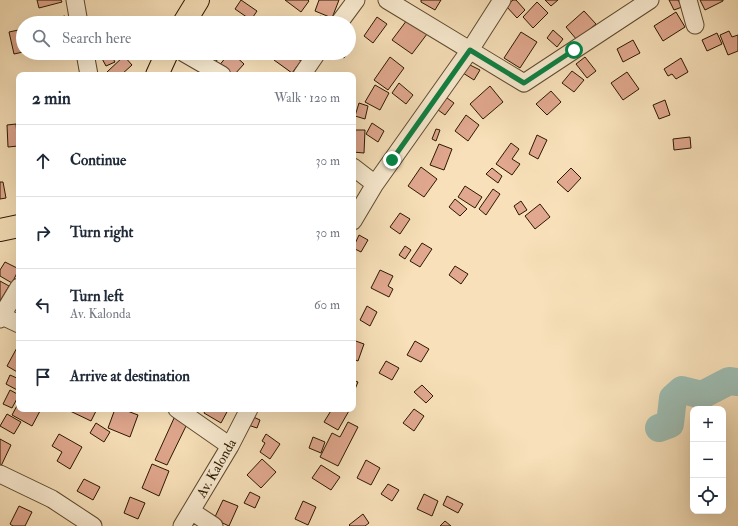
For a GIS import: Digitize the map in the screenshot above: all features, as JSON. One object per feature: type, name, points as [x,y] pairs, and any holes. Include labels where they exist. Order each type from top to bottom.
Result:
[{"type":"highway","points":[[188,16],[198,0]]},
{"type":"highway","points":[[158,72],[164,60]]},
{"type":"highway","points":[[0,230],[16,227]]},
{"type":"street","points":[[75,0],[78,16]]},
{"type":"street","points":[[344,16],[356,0]]},
{"type":"street","points":[[386,0],[524,83],[650,0]]},
{"type":"street","points":[[356,216],[374,184],[470,50],[502,0]]},
{"type":"street","points":[[688,0],[695,25]]},
{"type":"street","points":[[86,60],[88,72]]},
{"type":"street","points":[[196,60],[217,72]]},
{"type":"street","points":[[304,72],[313,60]]},
{"type":"street","points":[[356,169],[374,184]]},
{"type":"street","points":[[16,292],[1,317],[16,323]]},
{"type":"street","points":[[181,412],[230,446]]},
{"type":"street","name":"Av. Kalonda","points":[[182,526],[230,446],[247,412]]},
{"type":"street","points":[[0,474],[52,499],[93,526]]},
{"type":"street","points":[[192,511],[214,526]]},
{"type":"building","points":[[37,0],[61,0],[62,2],[39,8]]},
{"type":"building","points":[[241,0],[257,11],[254,16],[245,16],[235,9]]},
{"type":"building","points":[[285,0],[308,0],[309,1],[301,12]]},
{"type":"building","points":[[319,0],[339,0],[333,16],[327,16],[315,11]]},
{"type":"building","points":[[421,0],[441,0],[435,10],[421,2]]},
{"type":"building","points":[[513,0],[516,0],[525,10],[517,18],[506,6]]},
{"type":"building","points":[[545,0],[558,0],[551,6]]},
{"type":"building","points":[[669,0],[678,0],[682,7],[674,10]]},
{"type":"building","points":[[700,0],[723,0],[723,1],[705,10]]},
{"type":"building","points":[[537,2],[548,13],[533,28],[523,17]]},
{"type":"building","points":[[584,11],[596,24],[577,40],[566,27]]},
{"type":"building","points":[[676,12],[685,27],[663,41],[654,26]]},
{"type":"building","points":[[377,17],[387,24],[373,43],[364,36]]},
{"type":"building","points":[[407,20],[427,34],[412,54],[392,40]]},
{"type":"building","points":[[16,30],[16,54],[14,54],[9,32]]},
{"type":"building","points":[[553,30],[563,39],[557,47],[547,38]]},
{"type":"building","points":[[729,31],[732,37],[738,35],[738,51],[728,55],[720,35]]},
{"type":"building","points":[[521,32],[537,42],[520,68],[504,58]]},
{"type":"building","points":[[717,33],[722,44],[707,51],[702,40]]},
{"type":"building","points":[[633,40],[640,53],[623,62],[617,49]]},
{"type":"building","points":[[390,57],[404,68],[388,90],[374,80]]},
{"type":"building","points":[[585,57],[596,71],[587,78],[576,64]]},
{"type":"building","points":[[681,58],[688,72],[676,79],[672,74],[668,76],[664,69]]},
{"type":"building","points":[[103,60],[114,60],[115,62],[106,66]]},
{"type":"building","points":[[120,60],[128,60],[132,65],[124,72],[107,72]]},
{"type":"building","points":[[209,60],[217,60],[216,63]]},
{"type":"building","points":[[224,60],[240,60],[244,64],[237,72],[224,72],[218,67]]},
{"type":"building","points":[[274,60],[301,61],[293,72]]},
{"type":"building","points":[[468,64],[480,70],[474,80],[463,73]]},
{"type":"building","points":[[572,71],[584,80],[574,92],[562,83]]},
{"type":"building","points":[[627,72],[639,89],[623,100],[611,83]]},
{"type":"building","points":[[399,83],[413,95],[406,104],[392,93]]},
{"type":"building","points":[[375,85],[389,93],[380,110],[365,102]]},
{"type":"building","points":[[490,86],[503,102],[483,119],[470,104]]},
{"type":"building","points":[[551,91],[561,102],[547,115],[536,104]]},
{"type":"building","points":[[443,95],[454,103],[445,115],[434,107]]},
{"type":"building","points":[[665,100],[670,115],[659,119],[653,105]]},
{"type":"building","points":[[359,103],[368,106],[365,119],[356,116]]},
{"type":"building","points":[[466,115],[479,125],[468,141],[455,131]]},
{"type":"building","points":[[372,123],[384,131],[378,142],[366,134]]},
{"type":"building","points":[[16,124],[16,146],[8,147],[7,125]]},
{"type":"building","points":[[436,129],[440,130],[436,141],[432,139]]},
{"type":"building","points":[[356,130],[365,130],[364,153],[356,152]]},
{"type":"building","points":[[537,135],[547,140],[538,159],[529,154]]},
{"type":"building","points":[[690,137],[691,148],[674,150],[673,139]]},
{"type":"building","points":[[511,143],[519,149],[512,159],[520,164],[512,175],[496,164]]},
{"type":"building","points":[[439,144],[452,149],[444,170],[430,165]]},
{"type":"building","points":[[421,167],[437,179],[424,197],[408,186]]},
{"type":"building","points":[[492,168],[502,176],[498,183],[486,174]]},
{"type":"building","points":[[571,168],[581,178],[568,192],[557,182]]},
{"type":"building","points":[[0,182],[3,182],[6,198],[0,199]]},
{"type":"building","points":[[465,186],[482,197],[475,208],[458,197]]},
{"type":"building","points":[[493,189],[500,194],[486,215],[479,209]]},
{"type":"building","points":[[455,199],[467,209],[460,216],[449,207]]},
{"type":"building","points":[[521,201],[527,210],[519,215],[514,206]]},
{"type":"building","points":[[540,204],[550,217],[535,229],[525,216]]},
{"type":"building","points":[[400,213],[410,219],[400,234],[390,227]]},
{"type":"building","points":[[359,235],[368,240],[361,252],[356,250],[356,242]]},
{"type":"building","points":[[422,243],[432,249],[420,267],[410,261]]},
{"type":"building","points":[[405,246],[411,250],[405,259],[399,255]]},
{"type":"building","points":[[5,262],[16,268],[16,275],[12,283],[0,276],[0,270]]},
{"type":"building","points":[[455,266],[468,274],[461,284],[449,275]]},
{"type":"building","points":[[380,270],[393,276],[388,286],[393,289],[389,297],[371,288]]},
{"type":"building","points":[[0,281],[9,286],[0,301]]},
{"type":"building","points":[[367,306],[377,312],[370,326],[360,320]]},
{"type":"building","points":[[356,341],[364,344],[358,361],[356,360]]},
{"type":"building","points":[[415,341],[429,349],[421,362],[407,355]]},
{"type":"building","points":[[16,350],[16,371],[7,366]]},
{"type":"building","points":[[386,361],[399,368],[392,380],[379,373]]},
{"type":"building","points":[[10,375],[16,378],[16,389],[6,384]]},
{"type":"building","points":[[422,385],[433,396],[426,403],[414,392]]},
{"type":"building","points":[[10,390],[16,393],[16,401],[12,408],[3,404]]},
{"type":"building","points":[[16,408],[16,412],[39,412],[32,426],[12,415]]},
{"type":"building","points":[[414,409],[424,416],[414,431],[403,423]]},
{"type":"building","points":[[72,412],[96,412],[91,421]]},
{"type":"building","points":[[114,412],[130,412],[138,415],[130,437],[108,428]]},
{"type":"building","points":[[204,412],[227,412],[221,423]]},
{"type":"building","points":[[330,412],[348,412],[338,430],[324,422]]},
{"type":"building","points":[[7,414],[21,422],[14,434],[0,426]]},
{"type":"building","points":[[249,415],[260,420],[257,428],[245,424]]},
{"type":"building","points":[[175,416],[188,422],[167,465],[155,460]]},
{"type":"building","points":[[348,422],[358,427],[338,466],[320,457],[332,433],[340,437]]},
{"type":"building","points":[[96,423],[110,432],[104,442],[90,433]]},
{"type":"building","points":[[59,434],[82,447],[70,469],[57,461],[62,452],[52,446]]},
{"type":"building","points":[[266,434],[280,444],[270,459],[260,452],[265,443],[262,441]]},
{"type":"building","points":[[313,437],[325,442],[321,453],[309,448]]},
{"type":"building","points":[[0,439],[11,445],[1,466],[0,466]]},
{"type":"building","points":[[262,459],[276,472],[261,488],[247,475]]},
{"type":"building","points":[[366,460],[380,468],[371,485],[357,478]]},
{"type":"building","points":[[152,464],[169,471],[159,496],[142,488]]},
{"type":"building","points":[[321,465],[340,477],[331,490],[312,478]]},
{"type":"building","points":[[84,479],[100,487],[93,500],[77,491]]},
{"type":"building","points":[[388,484],[399,490],[392,501],[381,494]]},
{"type":"building","points":[[250,492],[260,497],[255,508],[244,503]]},
{"type":"building","points":[[424,494],[438,501],[432,516],[417,509]]},
{"type":"building","points":[[447,496],[463,504],[458,513],[443,505]]},
{"type":"building","points":[[130,497],[145,503],[138,519],[124,513]]},
{"type":"building","points":[[223,500],[238,506],[229,526],[214,519]]},
{"type":"building","points":[[303,501],[316,507],[308,525],[295,519]]},
{"type":"building","points":[[19,506],[32,512],[25,526],[13,526],[10,524]]},
{"type":"building","points":[[363,514],[369,523],[365,526],[349,525]]},
{"type":"building","points":[[445,521],[451,526],[440,526]]},
{"type":"waterway","points":[[659,428],[670,424],[673,398],[682,390],[702,395],[729,381],[738,382]]},
{"type":"route","points":[[392,160],[470,50],[524,83],[574,50]]}]
